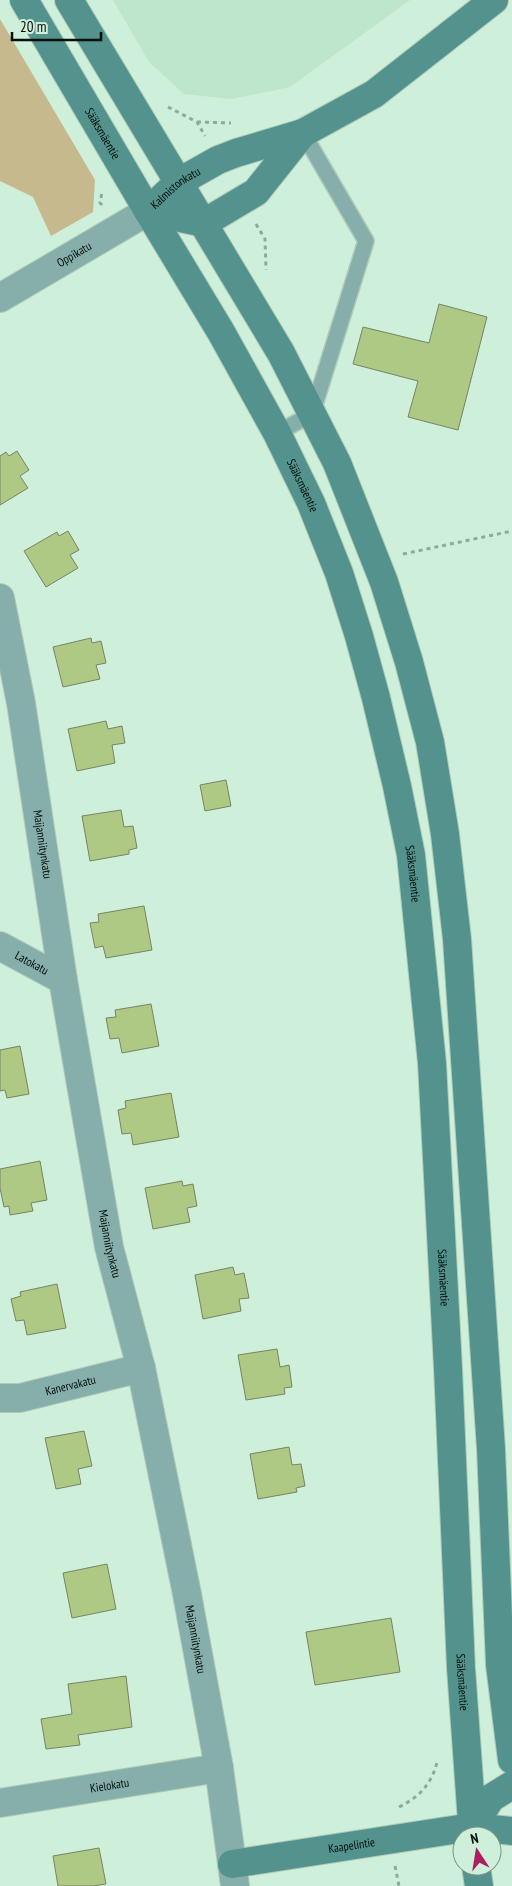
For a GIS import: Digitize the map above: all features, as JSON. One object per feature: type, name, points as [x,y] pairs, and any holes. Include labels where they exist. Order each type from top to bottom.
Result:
[{"type":"main road","name":"Sääksmäentie","points":[[24,0],[221,332],[277,433],[311,504],[339,573],[359,636],[397,786],[412,855],[432,1063],[461,1668],[473,1826]]},
{"type":"main road","points":[[69,0],[281,353],[337,463],[384,582],[409,662],[430,742],[445,834],[458,948],[491,1449],[500,1665],[512,1760]]},
{"type":"main road","name":"Kalmistonkatu","points":[[148,211],[179,182],[218,160],[303,133],[374,94],[494,0]]},
{"type":"main road","name":"Kalmistonkatu","points":[[148,211],[204,223],[256,192],[303,133]]},
{"type":"main road","points":[[476,1826],[491,1798],[512,1784]]},
{"type":"main road","name":"Kaapelintie","points":[[234,1875],[393,1839],[452,1833]]},
{"type":"street","name":"Oppikatu","points":[[0,298],[148,211]]},
{"type":"street","name":"Maijanniitynkatu","points":[[0,598],[21,703],[63,980],[109,1247],[141,1368],[187,1594],[219,1768],[234,1875]]},
{"type":"street","name":"Latokatu","points":[[0,946],[63,980]]},
{"type":"street","name":"Kanervakatu","points":[[0,1398],[20,1398],[141,1368]]},
{"type":"street","name":"Kielokatu","points":[[0,1803],[219,1768]]},
{"type":"lane","points":[[277,433],[312,414],[366,240],[303,133]]},
{"type":"path","points":[[197,122],[235,123]]},
{"type":"path","points":[[103,188],[100,203],[118,228]]},
{"type":"path","points":[[401,555],[512,531]]},
{"type":"path","points":[[399,1886],[389,1812],[413,1800],[427,1786],[438,1759]]},
{"type":"shaded area","points":[[113,0],[410,0],[290,87],[232,99],[184,94],[149,62]]},
{"type":"shaded area","points":[[0,19],[95,180],[93,212],[51,236],[33,197],[0,181]]},
{"type":"building","points":[[439,304],[487,317],[458,430],[408,417],[418,381],[353,364],[363,327],[429,343]]},
{"type":"building","points":[[17,451],[29,470],[20,476],[28,488],[0,505],[0,456],[6,452],[9,456]]},
{"type":"building","points":[[68,531],[79,550],[70,555],[78,568],[46,587],[24,551],[57,532],[59,536]]},
{"type":"building","points":[[91,638],[92,643],[101,641],[106,663],[96,665],[100,679],[63,687],[53,647]]},
{"type":"building","points":[[106,721],[108,729],[122,726],[125,743],[112,745],[115,763],[77,771],[68,729]]},
{"type":"building","points":[[226,780],[231,806],[205,811],[200,785]]},
{"type":"building","points":[[121,810],[124,827],[133,826],[137,848],[129,850],[129,854],[90,861],[82,816]]},
{"type":"building","points":[[144,906],[152,950],[106,958],[103,946],[95,948],[90,923],[99,922],[98,914]]},
{"type":"building","points":[[151,1004],[159,1046],[122,1053],[119,1038],[110,1039],[106,1018],[116,1017],[115,1010]]},
{"type":"building","points":[[20,1046],[29,1094],[7,1098],[5,1090],[0,1091],[0,1050]]},
{"type":"building","points":[[171,1093],[179,1137],[133,1145],[131,1133],[122,1134],[118,1110],[126,1108],[125,1101]]},
{"type":"building","points":[[40,1161],[47,1200],[31,1203],[33,1211],[10,1215],[9,1206],[4,1207],[0,1188],[0,1169]]},
{"type":"building","points":[[182,1181],[183,1186],[193,1184],[197,1206],[187,1208],[190,1222],[153,1229],[145,1188]]},
{"type":"building","points":[[233,1267],[235,1275],[244,1273],[249,1298],[239,1299],[241,1311],[203,1319],[195,1275]]},
{"type":"building","points":[[57,1284],[66,1328],[27,1335],[24,1320],[16,1321],[11,1299],[21,1296],[20,1292]]},
{"type":"building","points":[[277,1349],[280,1367],[289,1365],[292,1387],[284,1388],[285,1394],[246,1400],[238,1355]]},
{"type":"building","points":[[84,1431],[92,1466],[78,1469],[81,1484],[56,1489],[45,1438]]},
{"type":"building","points":[[289,1447],[292,1465],[301,1464],[305,1486],[296,1488],[297,1492],[258,1499],[250,1454]]},
{"type":"building","points":[[107,1564],[116,1609],[72,1618],[63,1573]]},
{"type":"building","points":[[391,1618],[400,1672],[315,1685],[306,1632]]},
{"type":"building","points":[[126,1676],[132,1727],[78,1735],[80,1745],[46,1749],[41,1719],[72,1714],[68,1684]]},
{"type":"building","points":[[99,1848],[106,1884],[58,1886],[53,1856]]}]
